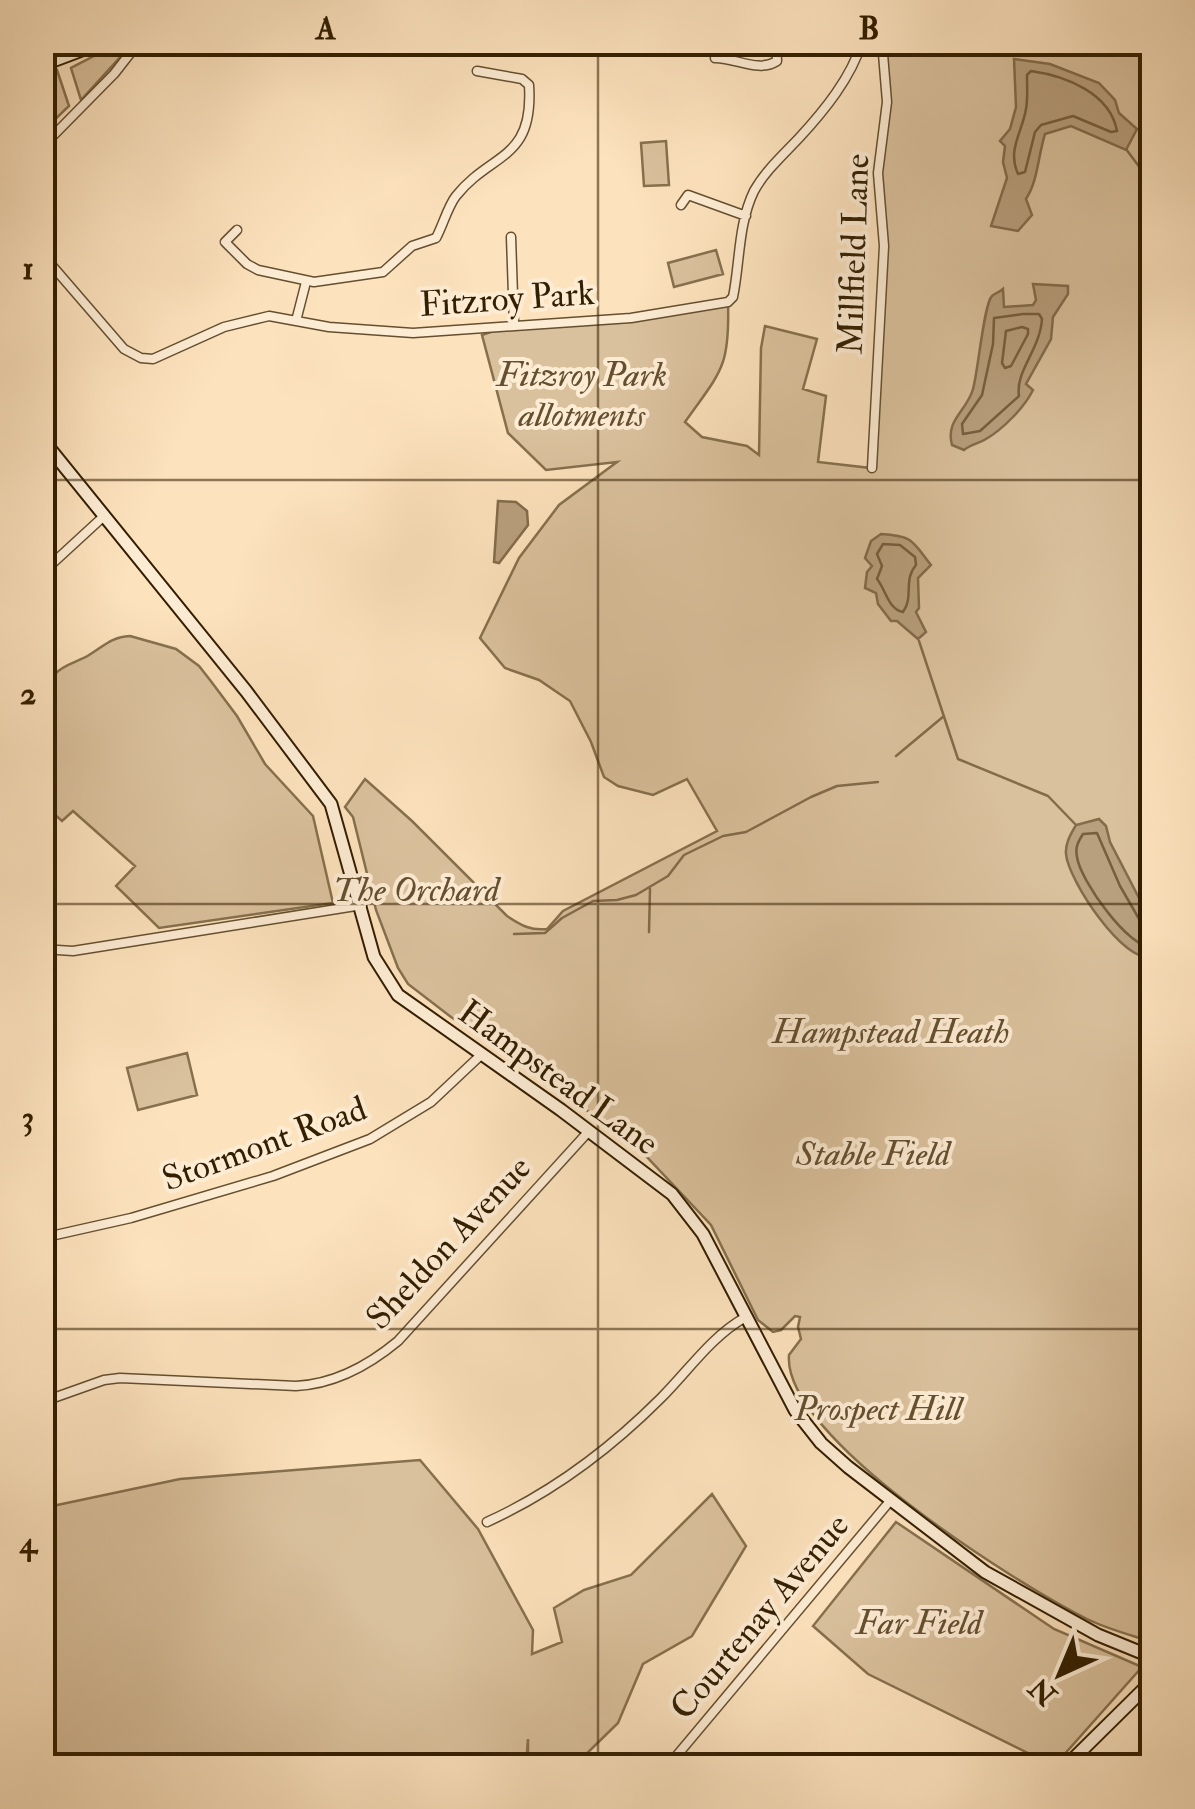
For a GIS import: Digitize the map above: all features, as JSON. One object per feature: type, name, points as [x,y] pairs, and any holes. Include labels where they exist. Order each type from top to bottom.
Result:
[{"type":"main road","points":[[42,66],[103,42]]},
{"type":"main road","name":"Hampstead Lane","points":[[42,439],[322,790],[341,831],[374,956],[398,996],[589,1130],[672,1194],[703,1234],[795,1410],[822,1443],[890,1501],[986,1572],[1098,1635],[1152,1657]]},
{"type":"main road","points":[[1066,1766],[1152,1682]]},
{"type":"street","points":[[42,146],[139,42]]},
{"type":"street","points":[[715,58],[773,66],[778,61],[776,42]]},
{"type":"street","name":"Fitzroy Park","points":[[42,254],[116,342],[141,358],[153,359],[248,320],[269,316],[328,328],[413,333],[632,318],[728,302],[735,287],[746,216],[755,190],[816,120],[856,63],[862,42]]},
{"type":"street","name":"Millfield Lane","points":[[872,468],[884,246],[878,174],[887,102],[882,42]]},
{"type":"street","points":[[237,230],[225,242],[247,264],[306,282],[383,272],[412,246],[436,238],[455,197],[512,150],[528,117],[530,85],[522,78],[477,71]]},
{"type":"street","points":[[681,206],[688,195],[746,216]]},
{"type":"street","points":[[511,237],[514,324]]},
{"type":"street","points":[[296,321],[306,282]]},
{"type":"street","points":[[42,573],[104,516]]},
{"type":"street","points":[[42,949],[72,951],[110,946],[362,905]]},
{"type":"street","name":"Stormont Road","points":[[42,1238],[131,1218],[273,1176],[370,1139],[431,1102],[482,1054]]},
{"type":"street","name":"Sheldon Avenue","points":[[42,1402],[120,1378],[296,1386],[344,1376],[398,1341],[589,1130]]},
{"type":"street","points":[[487,1522],[533,1500],[594,1458],[660,1398],[725,1329],[744,1318]]},
{"type":"street","name":"Courtenay Avenue","points":[[668,1766],[890,1501]]},
{"type":"green space","points":[[119,43],[133,43],[81,100],[71,68]]},
{"type":"green space","name":"Hampstead Heath","points":[[882,43],[1152,43],[1152,1642],[1087,1619],[1011,1575],[910,1505],[862,1466],[823,1426],[797,1388],[789,1355],[801,1339],[800,1317],[795,1316],[781,1330],[773,1332],[758,1320],[711,1225],[644,1154],[408,984],[376,910],[353,817],[345,807],[365,779],[507,916],[536,929],[547,929],[563,911],[717,831],[687,779],[653,795],[618,786],[604,777],[570,701],[539,680],[505,668],[480,638],[519,558],[559,505],[617,462],[546,470],[508,433],[482,335],[514,324],[632,318],[728,302],[727,341],[721,368],[685,422],[702,437],[747,446],[759,455],[765,326],[817,339],[803,389],[826,396],[818,462],[871,468],[882,286],[878,173],[885,136]]},
{"type":"green space","points":[[57,70],[69,106],[43,131],[43,75]]},
{"type":"green space","points":[[666,141],[669,185],[644,186],[641,143]]},
{"type":"green space","points":[[716,250],[723,274],[674,287],[668,263]]},
{"type":"green space","points":[[130,636],[176,649],[210,680],[265,764],[313,816],[333,903],[159,928],[116,886],[135,866],[73,811],[62,821],[43,804],[40,736],[48,685],[63,668],[113,640]]},
{"type":"green space","points":[[187,1053],[197,1095],[138,1110],[127,1068]]},
{"type":"green space","points":[[420,1460],[478,1529],[533,1630],[532,1654],[562,1642],[554,1608],[584,1590],[631,1575],[712,1494],[746,1546],[692,1636],[643,1664],[618,1723],[574,1766],[528,1766],[528,1739],[526,1766],[43,1766],[43,1508],[180,1479]]},
{"type":"green space","name":"Far Field","points":[[896,1522],[1054,1629],[1142,1667],[1054,1766],[868,1674],[813,1626]]},
{"type":"water","points":[[1014,59],[1050,64],[1099,83],[1115,100],[1119,113],[1137,129],[1126,150],[1071,126],[1045,134],[1026,199],[1032,215],[1018,231],[991,226],[1007,178],[1005,146],[1000,141],[1010,129],[1016,107]]},
{"type":"water","points":[[1033,284],[1068,286],[1068,294],[1053,317],[1051,339],[1026,384],[1033,390],[1019,411],[993,435],[964,450],[952,445],[951,429],[973,389],[989,301],[1003,289],[1004,307],[1033,305]]},
{"type":"water","points":[[498,501],[516,502],[527,511],[528,525],[499,563],[494,562]]},
{"type":"water","points":[[881,534],[911,541],[931,565],[918,578],[916,612],[926,632],[918,639],[897,621],[891,621],[878,604],[876,593],[865,588],[872,566],[865,558],[871,541]]},
{"type":"water","points":[[1099,819],[1106,826],[1110,842],[1152,923],[1152,956],[1141,956],[1113,935],[1087,900],[1069,866],[1066,846],[1076,825]]},
{"type":"waterway","points":[[1126,149],[1152,184]]},
{"type":"waterway","points":[[919,641],[958,759],[1048,796],[1076,825]]},
{"type":"waterway","points":[[896,756],[944,716]]},
{"type":"waterway","points":[[514,934],[545,933],[562,918],[593,901],[636,895],[668,876],[684,855],[723,836],[746,832],[837,786],[878,782]]},
{"type":"waterway","points":[[649,932],[650,889]]},
{"type":"park label","name":"Fitzroy Park allotments","points":[[582,394]]},
{"type":"park label","name":"The Orchard","points":[[416,889]]},
{"type":"park label","name":"Stable Field","points":[[873,1153]]},
{"type":"park label","name":"Prospect Hill","points":[[878,1408]]}]
